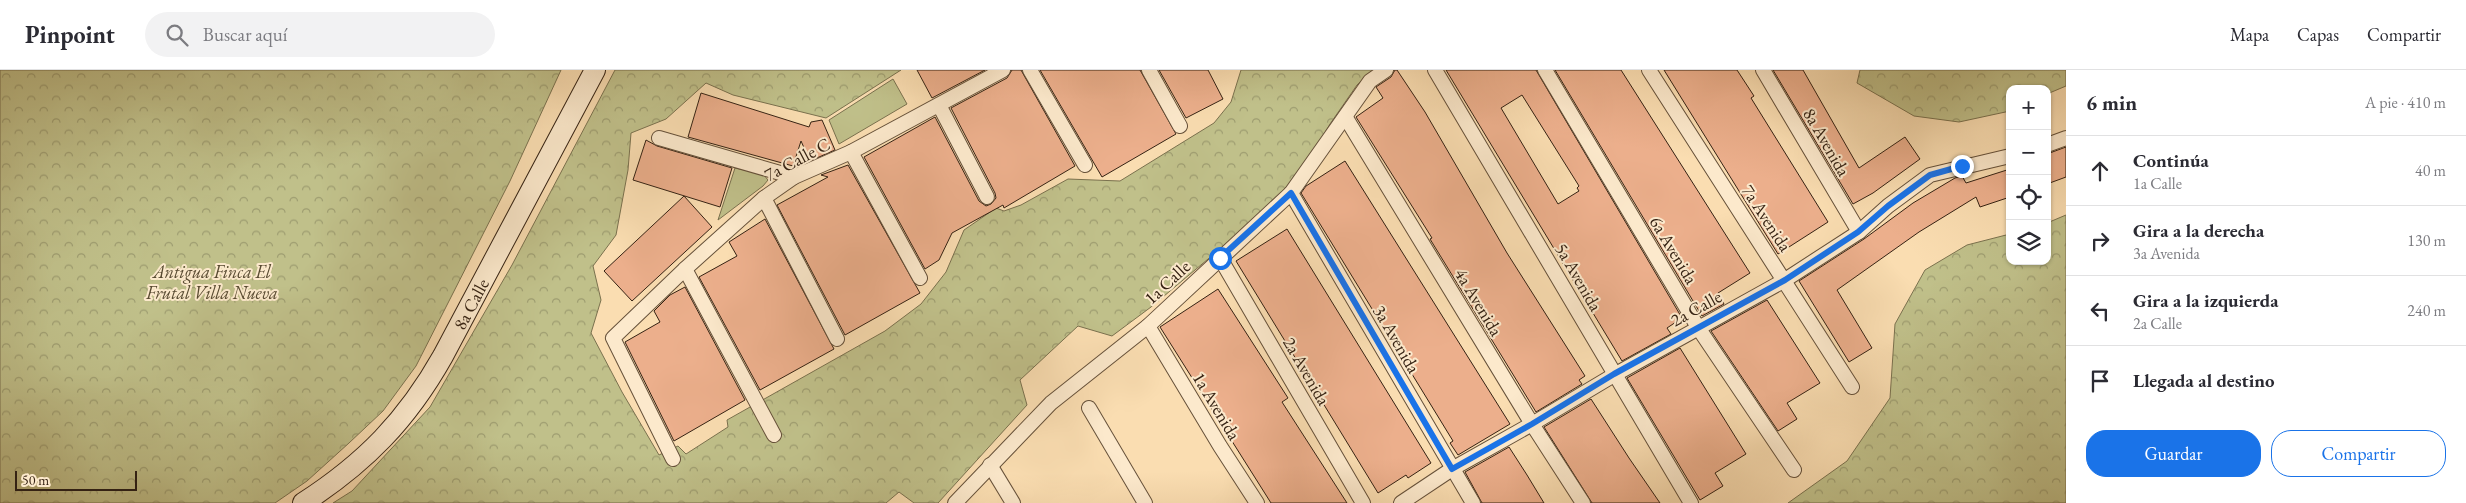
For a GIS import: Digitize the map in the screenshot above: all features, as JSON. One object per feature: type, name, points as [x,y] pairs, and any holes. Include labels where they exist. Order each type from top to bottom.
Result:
[{"type":"main road","name":"8a Calle","points":[[304,503],[362,460],[389,434],[415,401],[443,356],[595,70]]},
{"type":"street","name":"7a Calle C","points":[[673,459],[613,338],[685,269],[764,198],[794,177],[851,152],[1003,70]]},
{"type":"street","points":[[1030,70],[1084,165]]},
{"type":"street","points":[[1149,70],[1180,126]]},
{"type":"street","name":"1a Calle","points":[[956,503],[990,465],[1051,403],[1148,326],[1291,193],[1346,118],[1370,81],[1386,70]]},
{"type":"street","name":"5a Avenida","points":[[1435,70],[1691,503]]},
{"type":"street","name":"6a Avenida","points":[[1546,70],[1699,329],[1794,470]]},
{"type":"street","name":"7a Avenida","points":[[1649,70],[1785,280],[1852,388]]},
{"type":"street","name":"8a Avenida","points":[[1763,70],[1858,232]]},
{"type":"street","points":[[939,105],[987,197]]},
{"type":"street","name":"4a Avenida","points":[[1346,118],[1532,424],[1583,503]]},
{"type":"street","points":[[660,138],[794,177]]},
{"type":"street","points":[[2051,144],[2066,138]]},
{"type":"street","points":[[851,152],[920,278]]},
{"type":"street","name":"2a Calle","points":[[1402,503],[1452,469],[1532,424],[1614,374],[1699,329],[1785,280],[1858,232],[1895,200],[1930,175],[2006,157]]},
{"type":"street","name":"3a Avenida","points":[[1291,193],[1473,503]]},
{"type":"street","points":[[764,198],[837,340]]},
{"type":"street","name":"2a Avenida","points":[[1220,258],[1363,503]]},
{"type":"street","points":[[685,269],[774,435]]},
{"type":"street","name":"1a Avenida","points":[[1148,326],[1220,446],[1257,503]]},
{"type":"street","points":[[1089,408],[1145,503]]},
{"type":"street","points":[[990,465],[1013,503]]},
{"type":"green space","name":"Antigua Finca El Frutal Villa Nueva","points":[[0,70],[561,70],[510,181],[416,366],[383,411],[307,481],[275,503],[0,503]]},
{"type":"green space","points":[[615,70],[901,70],[826,118],[733,95],[706,83],[666,119],[631,133],[628,170],[616,235],[593,266],[601,300],[591,333],[622,392],[659,455],[678,446],[686,454],[728,427],[727,420],[885,331],[921,304],[946,272],[964,230],[996,208],[1004,211],[1021,205],[1068,179],[1120,181],[1214,123],[1231,102],[1241,70],[1373,70],[1357,85],[1330,124],[1296,181],[1252,222],[1151,307],[1112,336],[1078,326],[1020,380],[1027,405],[938,503],[914,503],[899,492],[886,503],[333,503],[352,491],[430,407],[512,265]]},
{"type":"green space","points":[[1860,70],[2066,70],[2066,86],[2051,92],[2051,85],[2006,85],[2006,112],[1959,122],[1914,116],[1857,83]]},
{"type":"green space","points":[[893,79],[907,104],[839,144],[829,120]]},
{"type":"green space","points":[[735,168],[763,174],[768,180],[763,186],[718,220]]},
{"type":"green space","points":[[2066,215],[2066,503],[1788,503],[1847,461],[1890,398],[1895,324],[1925,270],[1967,245],[2006,235],[2006,265],[2051,265],[2051,221]]},
{"type":"building","points":[[917,70],[985,70],[932,98]]},
{"type":"building","points":[[1012,70],[1021,70],[1075,166],[1004,208],[1003,205],[952,233],[939,260],[925,269],[864,157],[935,117],[979,201],[986,206],[991,204],[996,198],[995,193],[951,108],[1007,78]]},
{"type":"building","points":[[1040,70],[1140,70],[1176,134],[1102,177]]},
{"type":"building","points":[[1159,70],[1208,70],[1223,99],[1186,118]]},
{"type":"building","points":[[1395,70],[1397,70],[1425,112],[1507,253],[1585,376],[1579,380],[1582,384],[1536,412],[1430,239],[1432,238],[1356,117],[1383,98],[1376,87],[1391,77]]},
{"type":"building","points":[[1446,70],[1536,70],[1682,318],[1667,328],[1671,334],[1622,361]],"holes":[[[1522,95],[1579,186],[1577,188],[1579,191],[1558,204],[1501,108]]]},
{"type":"building","points":[[1555,70],[1621,70],[1750,273],[1718,293],[1724,304],[1702,316]]},
{"type":"building","points":[[1664,70],[1737,70],[1754,96],[1751,98],[1828,222],[1778,254]]},
{"type":"building","points":[[1773,70],[1803,70],[1859,168],[1905,137],[1920,159],[1873,193],[1853,204]]},
{"type":"building","points":[[701,93],[809,127],[811,122],[822,120],[835,150],[810,161],[801,141],[793,166],[688,137]]},
{"type":"building","points":[[646,140],[657,146],[732,168],[720,207],[633,180]]},
{"type":"building","points":[[2066,147],[2066,177],[2051,183],[2051,175],[2051,153]]},
{"type":"building","points":[[1345,161],[1510,424],[1458,455],[1450,443],[1453,441],[1301,193],[1306,186]]},
{"type":"building","points":[[848,165],[920,293],[845,335],[777,205],[828,177],[821,175]]},
{"type":"building","points":[[2006,170],[2006,198],[1980,207],[1976,197],[1919,232],[1837,290],[1872,348],[1849,362],[1799,281],[1864,239],[1913,203],[1955,178],[1962,176],[1966,183]]},
{"type":"building","points":[[684,196],[712,227],[632,301],[604,271]]},
{"type":"building","points":[[765,219],[834,349],[760,390],[699,277],[737,256],[729,242]]},
{"type":"building","points":[[1287,229],[1431,463],[1408,478],[1406,475],[1378,493],[1236,261]]},
{"type":"building","points":[[685,287],[745,400],[674,441],[625,342],[660,322],[654,311],[670,295]]},
{"type":"building","points":[[1218,289],[1288,398],[1282,402],[1347,503],[1271,503],[1160,327]]},
{"type":"building","points":[[1767,300],[1820,383],[1787,403],[1797,419],[1778,431],[1711,331]]},
{"type":"building","points":[[1680,348],[1746,454],[1715,473],[1723,486],[1700,500],[1627,378]]},
{"type":"building","points":[[1591,399],[1660,503],[1592,503],[1544,427]]},
{"type":"building","points":[[1509,447],[1544,503],[1482,503],[1465,472]]},
{"type":"route","points":[[1220,258],[1291,193],[1452,469],[1532,424],[1614,374],[1699,329],[1785,280],[1858,232],[1915,184],[1930,175],[1962,166]]}]
